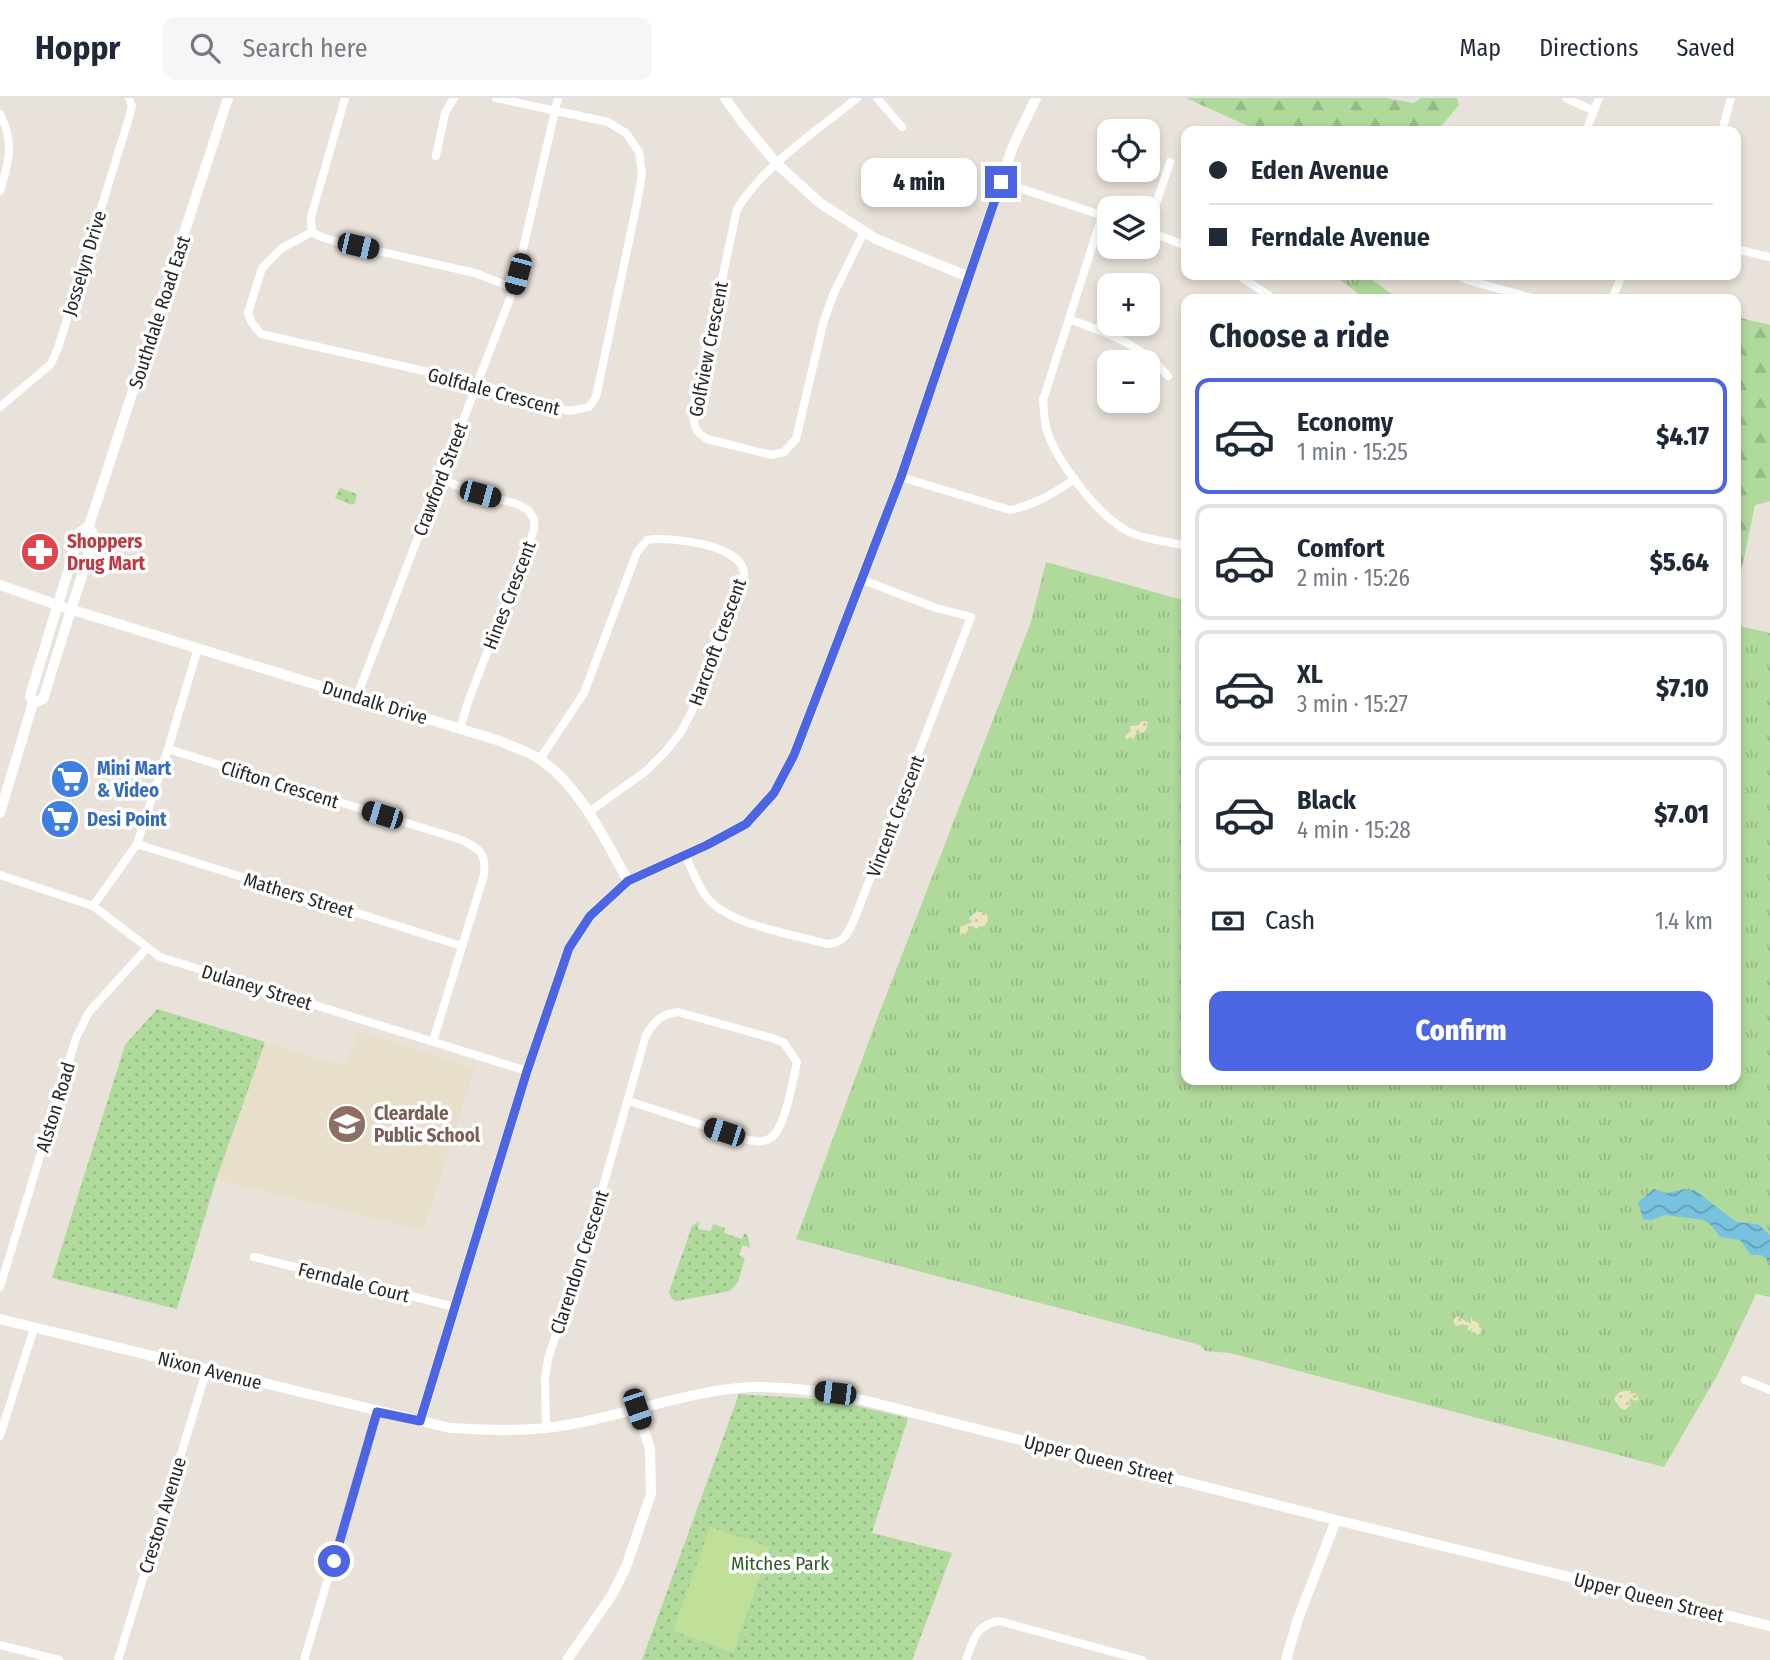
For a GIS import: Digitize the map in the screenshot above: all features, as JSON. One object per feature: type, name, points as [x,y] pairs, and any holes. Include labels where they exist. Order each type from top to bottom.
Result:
[{"type":"main road","name":"Southdale Road East","points":[[0,813],[33,703],[30,696],[64,607],[80,532],[89,526],[228,98]]},
{"type":"street","name":"Josselyn Drive","points":[[0,407],[51,364],[58,348],[128,121],[132,106],[129,98]]},
{"type":"street","points":[[345,98],[311,217],[313,232],[334,241],[475,273],[514,288]]},
{"type":"street","points":[[436,156],[445,113],[454,98]]},
{"type":"street","name":"Golfdale Crescent","points":[[313,232],[282,248],[262,268],[248,313],[261,334],[477,383],[569,411],[589,407],[596,397],[637,203],[642,174],[639,152],[626,133],[608,122],[496,98]]},
{"type":"street","name":"Crawford Street","points":[[357,696],[514,288],[558,98]]},
{"type":"street","points":[[725,98],[777,164],[820,203],[876,239],[969,277]]},
{"type":"street","points":[[777,164],[857,98]]},
{"type":"street","points":[[877,98],[902,127]]},
{"type":"street","points":[[420,1421],[527,1071],[569,948],[590,916],[628,881],[746,824],[774,793],[794,755],[901,477],[1013,146],[1036,98]]},
{"type":"street","points":[[1566,98],[1594,111]]},
{"type":"street","points":[[1588,126],[1599,98]]},
{"type":"street","points":[[1723,126],[1731,98]]},
{"type":"street","points":[[0,114],[7,128],[11,149],[0,191]]},
{"type":"street","points":[[1159,196],[1170,162]]},
{"type":"street","name":"Golfview Crescent","points":[[777,164],[749,191],[737,209],[694,410],[693,424],[698,433],[707,439],[771,455],[784,452],[796,439],[832,295],[864,232]]},
{"type":"street","points":[[1001,182],[1097,214]]},
{"type":"street","points":[[1160,234],[1181,244]]},
{"type":"street","points":[[1097,242],[1044,400],[1046,427],[1056,451],[1075,479],[1118,525],[1132,533],[1181,544]]},
{"type":"street","points":[[1741,250],[1770,257]]},
{"type":"street","points":[[1246,280],[1266,294]]},
{"type":"street","points":[[1466,280],[1518,294]]},
{"type":"street","points":[[1069,319],[1130,343],[1157,363],[1168,376]]},
{"type":"street","points":[[901,477],[1010,510],[1027,507],[1046,498],[1075,479]]},
{"type":"street","name":"Hines Crescent","points":[[440,479],[517,504],[528,510],[534,519],[530,542],[460,729]]},
{"type":"street","name":"Harcroft Crescent","points":[[540,759],[584,693],[637,552],[647,540],[662,537],[724,550],[738,559],[744,572],[740,589],[692,711],[681,732],[646,771],[589,812]]},
{"type":"street","name":"Vincent Crescent","points":[[685,855],[706,896],[718,909],[733,918],[827,944],[845,939],[971,617],[936,608],[860,579]]},
{"type":"street","name":"Dundalk Drive","points":[[0,585],[500,741],[540,759],[564,781],[589,812],[628,881]]},
{"type":"street","points":[[93,906],[137,844],[169,749],[198,648]]},
{"type":"street","name":"Clifton Crescent","points":[[169,749],[462,840],[478,848],[486,859],[484,875],[433,1041]]},
{"type":"street","name":"Mathers Street","points":[[137,844],[462,946]]},
{"type":"street","name":"Dulaney Street","points":[[0,875],[93,906],[160,957],[527,1071]]},
{"type":"street","name":"Alston Road","points":[[0,1287],[76,1038],[89,1012],[147,948]]},
{"type":"street","name":"Clarendon Crescent","points":[[546,1427],[545,1379],[548,1359],[629,1101],[646,1035],[654,1022],[665,1014],[678,1012],[772,1038],[784,1043],[797,1062],[780,1124],[773,1136],[762,1142],[748,1140],[629,1101]]},
{"type":"street","name":"Ferndale Court","points":[[254,1257],[455,1307]]},
{"type":"street","name":"Nixon Avenue","points":[[0,1319],[420,1421]]},
{"type":"street","points":[[0,1436],[34,1328]]},
{"type":"street","name":"Creston Avenue","points":[[118,1660],[207,1369]]},
{"type":"street","points":[[1745,1380],[1770,1390]]},
{"type":"street","name":"Upper Queen Street","points":[[420,1421],[450,1428],[482,1430],[546,1427],[676,1399],[750,1387],[835,1393],[1770,1626]]},
{"type":"street","points":[[567,1660],[612,1595],[626,1567],[651,1494],[650,1449],[637,1409]]},
{"type":"street","points":[[304,1660],[377,1412]]},
{"type":"street","points":[[1286,1660],[1336,1520]]},
{"type":"street","points":[[966,1660],[979,1629],[988,1623],[999,1622],[1142,1660]]},
{"type":"street","points":[[0,1644],[60,1660]]},
{"type":"shaded area","name":"Cleardale Public School","points":[[358,1031],[475,1068],[423,1231],[216,1180],[265,1042],[345,1066]]},
{"type":"green space","points":[[1186,98],[1387,98],[1414,103],[1421,98],[1457,98],[1459,105],[1441,126],[1248,126]]},
{"type":"green space","points":[[1340,280],[1372,280],[1392,294],[1359,294]]},
{"type":"green space","points":[[1741,318],[1770,325],[1770,501],[1755,505],[1741,572]]},
{"type":"green space","points":[[340,488],[357,494],[355,503],[352,505],[335,498]]},
{"type":"green space","points":[[1046,562],[1181,600],[1181,1085],[1741,1085],[1741,626],[1770,633],[1770,1297],[1756,1294],[1719,1372],[1664,1467],[1230,1353],[1205,1351],[1200,1345],[796,1239],[874,1027],[1031,622]]},
{"type":"green space","points":[[157,1009],[265,1042],[216,1180],[177,1309],[52,1278],[125,1045]]},
{"type":"green space","points":[[699,1221],[698,1229],[711,1231],[713,1224],[725,1228],[724,1233],[742,1239],[744,1233],[746,1234],[750,1248],[743,1245],[739,1255],[745,1258],[738,1282],[730,1291],[677,1301],[672,1299],[669,1292],[692,1226]]},
{"type":"green space","name":"Mitches Park","points":[[739,1394],[831,1400],[908,1418],[872,1533],[952,1553],[912,1660],[642,1660]]},
{"type":"green space","points":[[710,1527],[770,1547],[733,1653],[673,1631]]},
{"type":"sand","points":[[1142,721],[1148,722],[1146,730],[1137,732],[1133,740],[1127,740],[1125,736],[1131,731],[1129,726],[1139,725]]},
{"type":"sand","points":[[977,911],[987,914],[985,926],[979,926],[977,929],[972,926],[963,936],[960,935],[960,927],[972,922],[969,918]]},
{"type":"sand","points":[[1457,1316],[1471,1324],[1471,1317],[1482,1327],[1480,1334],[1471,1332],[1472,1328],[1469,1331],[1464,1324],[1456,1326],[1453,1321]]},
{"type":"sand","points":[[1630,1390],[1631,1394],[1635,1393],[1639,1399],[1635,1401],[1630,1398],[1631,1404],[1625,1410],[1620,1408],[1614,1399],[1619,1392]]},
{"type":"water","points":[[1654,1189],[1667,1193],[1684,1189],[1696,1191],[1736,1222],[1758,1224],[1770,1235],[1770,1262],[1761,1255],[1751,1255],[1740,1240],[1720,1237],[1711,1225],[1703,1220],[1665,1215],[1652,1220],[1643,1219],[1638,1202]]},
{"type":"place","name":"Shoppers Drug Mart","points":[[40,552]]},
{"type":"place","name":"Mini Mart & Video","points":[[70,779]]},
{"type":"place","name":"Desi Point","points":[[60,819]]},
{"type":"place","name":"Cleardale Public School","points":[[347,1124]]},
{"type":"route","points":[[334,1561],[377,1412],[420,1421],[527,1071],[569,948],[590,916],[628,881],[746,824],[774,793],[794,755],[901,477],[1001,182]]}]
